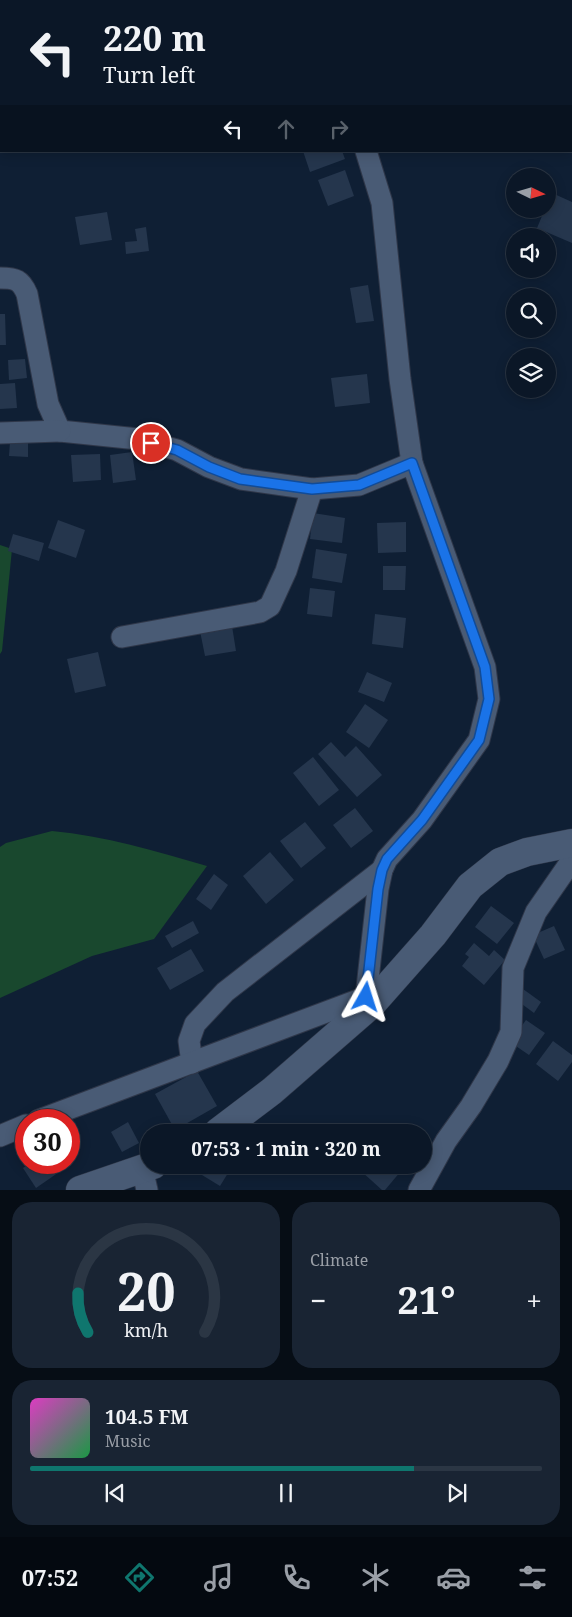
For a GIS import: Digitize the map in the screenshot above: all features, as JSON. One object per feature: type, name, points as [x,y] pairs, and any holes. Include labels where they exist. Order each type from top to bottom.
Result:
[{"type":"street","points":[[366,152],[382,203],[400,379],[412,463],[485,667],[489,699],[479,740],[422,820],[387,859],[382,870],[378,889],[369,1000]]},
{"type":"street","points":[[0,278],[15,278],[22,282],[27,294],[48,404],[60,431]]},
{"type":"street","points":[[0,433],[60,431],[138,439],[177,450],[209,467],[240,479],[312,489],[359,485],[412,463]]},
{"type":"street","points":[[122,637],[260,612],[270,606],[286,571],[312,489]]},
{"type":"street","points":[[228,1124],[272,1090],[369,1000],[433,935],[470,886],[500,862],[527,852],[572,843]]},
{"type":"street","points":[[419,1190],[446,1141],[471,1106],[498,1062],[511,1032],[513,968],[536,912],[572,860]]},
{"type":"street","points":[[192,1063],[189,1041],[195,1024],[225,992],[382,870]]},
{"type":"street","points":[[69,1109],[369,1000]]},
{"type":"street","points":[[0,1136],[15,1130]]},
{"type":"street","points":[[80,1190],[147,1174]]},
{"type":"green space","points":[[0,545],[12,549],[2,651],[0,654]]},
{"type":"green space","points":[[52,831],[111,840],[207,866],[154,939],[92,956],[0,998],[0,847],[6,843]]},
{"type":"building","points":[[303,152],[342,152],[345,159],[310,172]]},
{"type":"building","points":[[345,170],[354,196],[328,206],[318,180]]},
{"type":"building","points":[[556,195],[572,202],[572,243],[556,236],[556,228],[537,228],[541,218],[556,218]]},
{"type":"building","points":[[107,212],[112,240],[80,245],[75,217]]},
{"type":"building","points":[[146,227],[149,251],[126,254],[125,242],[137,241],[135,229]]},
{"type":"building","points":[[368,285],[374,321],[356,323],[350,288]]},
{"type":"building","points":[[0,314],[5,314],[6,345],[0,345]]},
{"type":"building","points":[[25,359],[27,378],[9,380],[8,360]]},
{"type":"building","points":[[367,374],[370,403],[335,407],[331,378]]},
{"type":"building","points":[[15,383],[17,408],[0,409],[0,384]]},
{"type":"building","points":[[10,442],[28,442],[28,457],[9,456]]},
{"type":"building","points":[[132,452],[136,480],[113,483],[110,455]]},
{"type":"building","points":[[100,454],[101,480],[73,482],[71,455]]},
{"type":"building","points":[[313,513],[345,518],[342,543],[310,539]]},
{"type":"building","points":[[58,520],[85,530],[76,558],[48,548]]},
{"type":"building","points":[[406,522],[406,552],[378,553],[377,523]]},
{"type":"building","points":[[13,534],[44,543],[39,561],[8,551]]},
{"type":"building","points":[[316,549],[347,554],[342,583],[312,578]]},
{"type":"building","points":[[383,566],[406,566],[405,590],[383,590]]},
{"type":"building","points":[[310,588],[335,591],[332,617],[307,614]]},
{"type":"building","points":[[375,614],[406,618],[403,648],[372,644]]},
{"type":"building","points":[[232,626],[236,651],[205,656],[200,631]]},
{"type":"building","points":[[98,652],[106,686],[75,693],[67,659]]},
{"type":"building","points":[[367,672],[392,683],[384,702],[358,692]]},
{"type":"building","points":[[365,704],[388,720],[369,748],[346,732]]},
{"type":"building","points":[[331,742],[345,757],[356,746],[382,775],[357,797],[318,754]]},
{"type":"building","points":[[313,757],[339,790],[319,806],[293,773]]},
{"type":"building","points":[[355,808],[373,831],[351,848],[333,825]]},
{"type":"building","points":[[305,822],[326,848],[301,868],[280,841]]},
{"type":"building","points":[[270,852],[294,880],[266,904],[243,876]]},
{"type":"building","points":[[214,874],[228,885],[211,910],[196,899]]},
{"type":"building","points":[[491,906],[514,923],[497,944],[475,927]]},
{"type":"building","points":[[193,921],[199,933],[172,948],[165,936]]},
{"type":"building","points":[[554,926],[565,950],[544,959],[533,935]]},
{"type":"building","points":[[474,943],[489,956],[494,950],[505,960],[484,985],[462,966],[469,957],[465,954]]},
{"type":"building","points":[[191,949],[204,971],[170,990],[157,968]]},
{"type":"building","points":[[523,989],[541,1002],[534,1013],[515,999]]},
{"type":"building","points":[[526,1020],[545,1033],[529,1055],[510,1042]]},
{"type":"building","points":[[553,1041],[572,1055],[572,1062],[558,1081],[536,1064]]},
{"type":"building","points":[[197,1071],[217,1106],[186,1124],[172,1124],[155,1094]]},
{"type":"building","points":[[128,1122],[139,1143],[122,1152],[111,1132]]},
{"type":"building","points":[[27,1174],[56,1174],[36,1188]]},
{"type":"building","points":[[203,1174],[227,1174],[220,1186]]},
{"type":"building","points":[[364,1174],[398,1174],[385,1190],[382,1190]]},
{"type":"route","points":[[151,443],[177,450],[209,467],[240,479],[312,489],[359,485],[412,463],[485,667],[489,699],[479,740],[422,820],[387,859],[382,870],[378,889],[366,997]]}]
